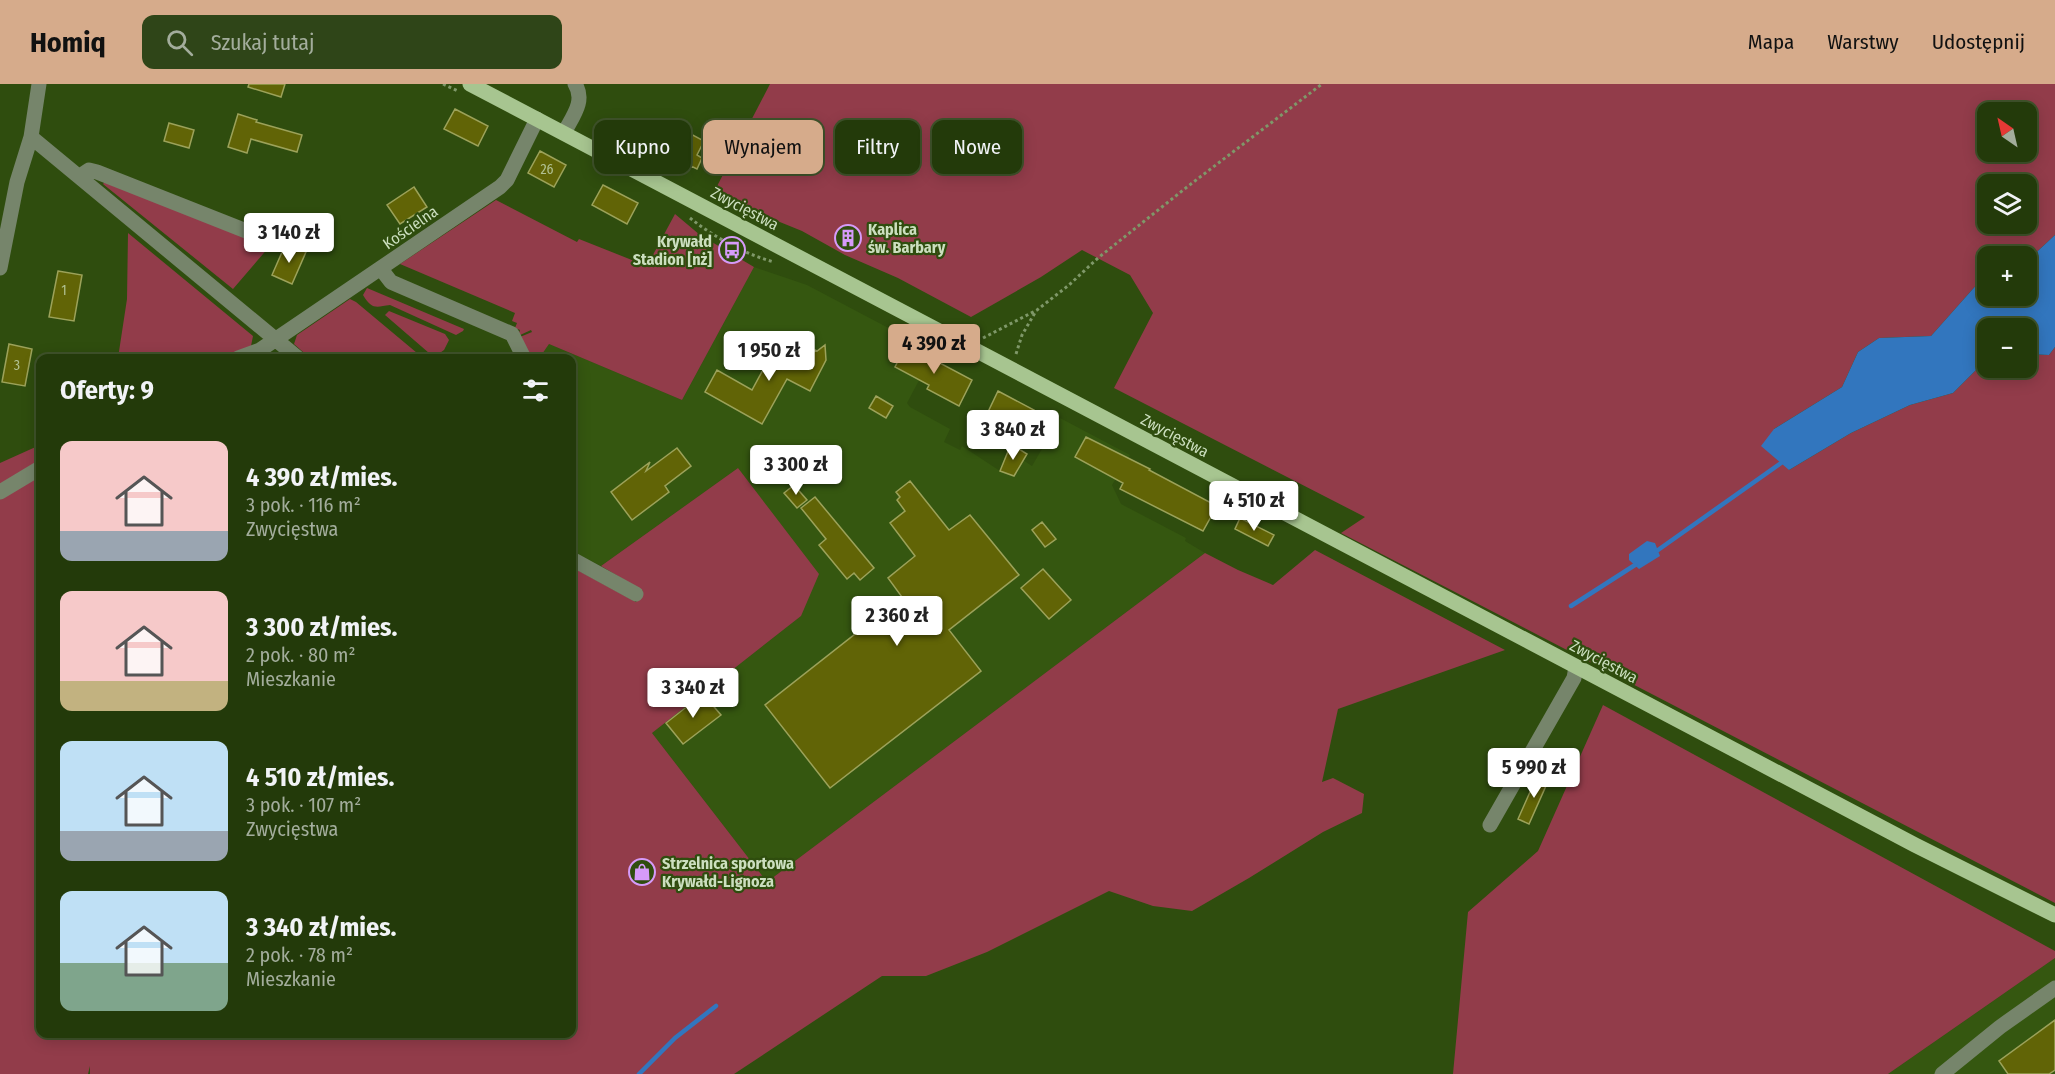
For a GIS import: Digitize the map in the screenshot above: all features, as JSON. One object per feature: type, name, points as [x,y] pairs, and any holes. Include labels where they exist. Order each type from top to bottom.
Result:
[{"type":"main road","name":"Zwycięstwa","points":[[470,84],[1915,844],[2055,915]]},
{"type":"street","points":[[0,268],[17,182],[31,137],[39,84]]},
{"type":"street","points":[[564,133],[579,104],[577,88]]},
{"type":"street","name":"Kościelna","points":[[249,354],[260,350],[504,184],[537,119]]},
{"type":"street","points":[[31,137],[293,354]]},
{"type":"street","points":[[80,176],[89,170],[97,172],[264,238]]},
{"type":"street","points":[[381,269],[391,282],[512,334],[522,354]]},
{"type":"street","points":[[0,492],[36,470]]},
{"type":"street","points":[[576,561],[636,594]]},
{"type":"street","points":[[1490,825],[1574,678],[1576,666]]},
{"type":"street","points":[[1942,1074],[2000,1027],[2055,988]]},
{"type":"path","points":[[969,346],[1037,310],[1187,187],[1322,84]]},
{"type":"path","points":[[1011,368],[1023,335],[1037,310]]},
{"type":"shaded area","points":[[770,84],[2055,84],[2055,235],[2037,252],[2037,246],[1977,246],[1977,284],[1931,336],[1879,338],[1858,352],[1842,387],[1774,429],[1789,470],[1851,433],[1910,405],[1953,393],[1977,369],[1977,378],[2037,378],[2037,354],[2049,355],[2055,347],[2055,903],[1341,533],[1365,517],[1114,388],[1153,313],[1130,275],[1082,250],[1041,277],[971,317],[898,278],[845,255],[802,231],[745,208],[714,192],[723,174],[823,174],[823,120],[751,120]]},
{"type":"shaded area","points":[[106,180],[231,229],[269,247],[233,289],[103,184]]},
{"type":"shaded area","points":[[496,200],[577,242],[579,239],[647,266],[675,214],[700,235],[754,267],[682,400],[549,344],[542,354],[528,354],[520,337],[532,332],[531,330],[518,336],[520,330],[515,328],[517,323],[512,321],[515,313],[400,264]]},
{"type":"shaded area","points":[[128,233],[253,336],[251,346],[234,354],[119,354],[127,299]]},
{"type":"shaded area","points":[[754,267],[807,285],[934,352],[907,403],[910,407],[950,429],[944,442],[960,450],[962,446],[1000,471],[1008,472],[1021,450],[1027,454],[1023,460],[1032,466],[1060,418],[1130,455],[1112,485],[1121,504],[1186,538],[1185,541],[1205,553],[767,882],[652,733],[801,616],[738,468],[601,566],[576,553],[576,355],[682,400]]},
{"type":"shaded area","points":[[367,288],[464,329],[456,335],[390,305],[378,307],[372,305],[363,295]]},
{"type":"shaded area","points":[[350,299],[418,354],[305,354],[294,344],[297,335]]},
{"type":"shaded area","points":[[389,311],[445,334],[449,340],[444,350],[438,354],[429,353],[385,315]]},
{"type":"shaded area","points":[[549,344],[573,354],[542,354]]},
{"type":"shaded area","points":[[36,447],[36,463],[0,485],[0,463]]},
{"type":"shaded area","points":[[738,468],[819,574],[801,616],[652,733],[767,882],[1205,553],[1273,585],[1315,550],[1505,650],[1338,709],[1322,782],[1333,778],[1364,794],[1362,813],[1323,832],[1192,911],[1153,906],[1109,891],[987,952],[926,976],[882,976],[734,1074],[90,1074],[90,1066],[88,1074],[0,1074],[0,498],[36,475],[36,1038],[576,1038],[576,569],[636,602],[643,591],[601,566]]},
{"type":"shaded area","points":[[1603,705],[2055,951],[2055,958],[1888,1074],[1453,1074],[1468,912],[1538,851]]},
{"type":"shaded area","points":[[2055,958],[2055,1074],[1888,1074]]},
{"type":"water","points":[[2055,235],[2055,347],[2049,355],[2037,354],[2037,318],[1977,318],[1977,369],[1953,393],[1910,405],[1851,433],[1789,470],[1761,446],[1774,429],[1842,387],[1858,352],[1879,338],[1931,336],[1977,284],[1977,306],[2037,306],[2037,252]]},
{"type":"water","points":[[1647,541],[1655,543],[1660,556],[1639,569],[1629,560],[1629,554]]},
{"type":"building","points":[[249,84],[285,84],[281,97],[248,87]]},
{"type":"building","points":[[455,109],[488,126],[478,146],[444,129]]},
{"type":"building","points":[[238,114],[257,120],[256,122],[302,135],[297,152],[251,139],[247,153],[228,147]]},
{"type":"building","points":[[169,123],[194,130],[189,148],[164,141]]},
{"type":"building","points":[[691,134],[703,140],[697,155],[702,158],[697,169],[691,166]]},
{"type":"building","points":[[540,151],[566,165],[554,187],[528,173]]},
{"type":"building","points":[[603,185],[638,203],[627,224],[592,205]]},
{"type":"building","points":[[414,187],[427,207],[400,224],[387,205]]},
{"type":"building","points":[[286,243],[306,252],[292,284],[272,275]]},
{"type":"building","points":[[58,271],[82,275],[74,321],[49,317]]},
{"type":"building","points":[[778,342],[810,358],[815,350],[825,345],[826,360],[810,391],[787,379],[762,424],[705,392],[717,370],[752,390]]},
{"type":"building","points":[[9,344],[32,349],[25,386],[2,382]]},
{"type":"building","points":[[906,345],[972,380],[959,406],[927,389],[929,385],[895,367]]},
{"type":"building","points":[[998,391],[1034,410],[1021,435],[996,422],[998,417],[988,412]]},
{"type":"building","points":[[876,396],[893,406],[886,418],[869,408]]},
{"type":"building","points":[[1086,437],[1217,506],[1203,531],[1120,489],[1123,483],[1075,457]]},
{"type":"building","points":[[1011,444],[1027,454],[1014,476],[1000,471]]},
{"type":"building","points":[[677,448],[691,466],[665,486],[669,492],[632,520],[611,492],[650,462],[646,471]]},
{"type":"building","points":[[910,481],[949,530],[970,515],[1019,575],[949,630],[981,671],[830,788],[765,705],[902,597],[888,578],[915,556],[890,523],[905,511],[897,500],[900,497],[896,492]]},
{"type":"building","points":[[794,485],[807,500],[797,508],[784,493]]},
{"type":"building","points":[[815,497],[874,568],[860,580],[854,573],[847,579],[819,545],[826,539],[801,508]]},
{"type":"building","points":[[1240,518],[1274,535],[1268,546],[1235,529]]},
{"type":"building","points":[[1042,522],[1056,539],[1045,547],[1032,530]]},
{"type":"building","points":[[1043,569],[1071,600],[1049,619],[1021,588]]},
{"type":"building","points":[[703,694],[721,715],[683,744],[666,723]]},
{"type":"building","points":[[1538,774],[1549,779],[1529,824],[1518,819]]},
{"type":"building","points":[[2055,1020],[2055,1070],[2049,1074],[2008,1074],[1999,1061]]},
{"type":"waterway","points":[[1658,550],[1781,463]]},
{"type":"waterway","points":[[1571,606],[1635,565]]},
{"type":"waterway","points":[[639,1074],[675,1038],[716,1006]]},
{"type":"place","name":"Kaplica św. Barbary","points":[[848,238]]},
{"type":"place","name":"Krywałd Stadion [nż]","points":[[732,250]]},
{"type":"place","name":"Strzelnica sportowa Krywałd-Lignoza","points":[[642,872]]}]
